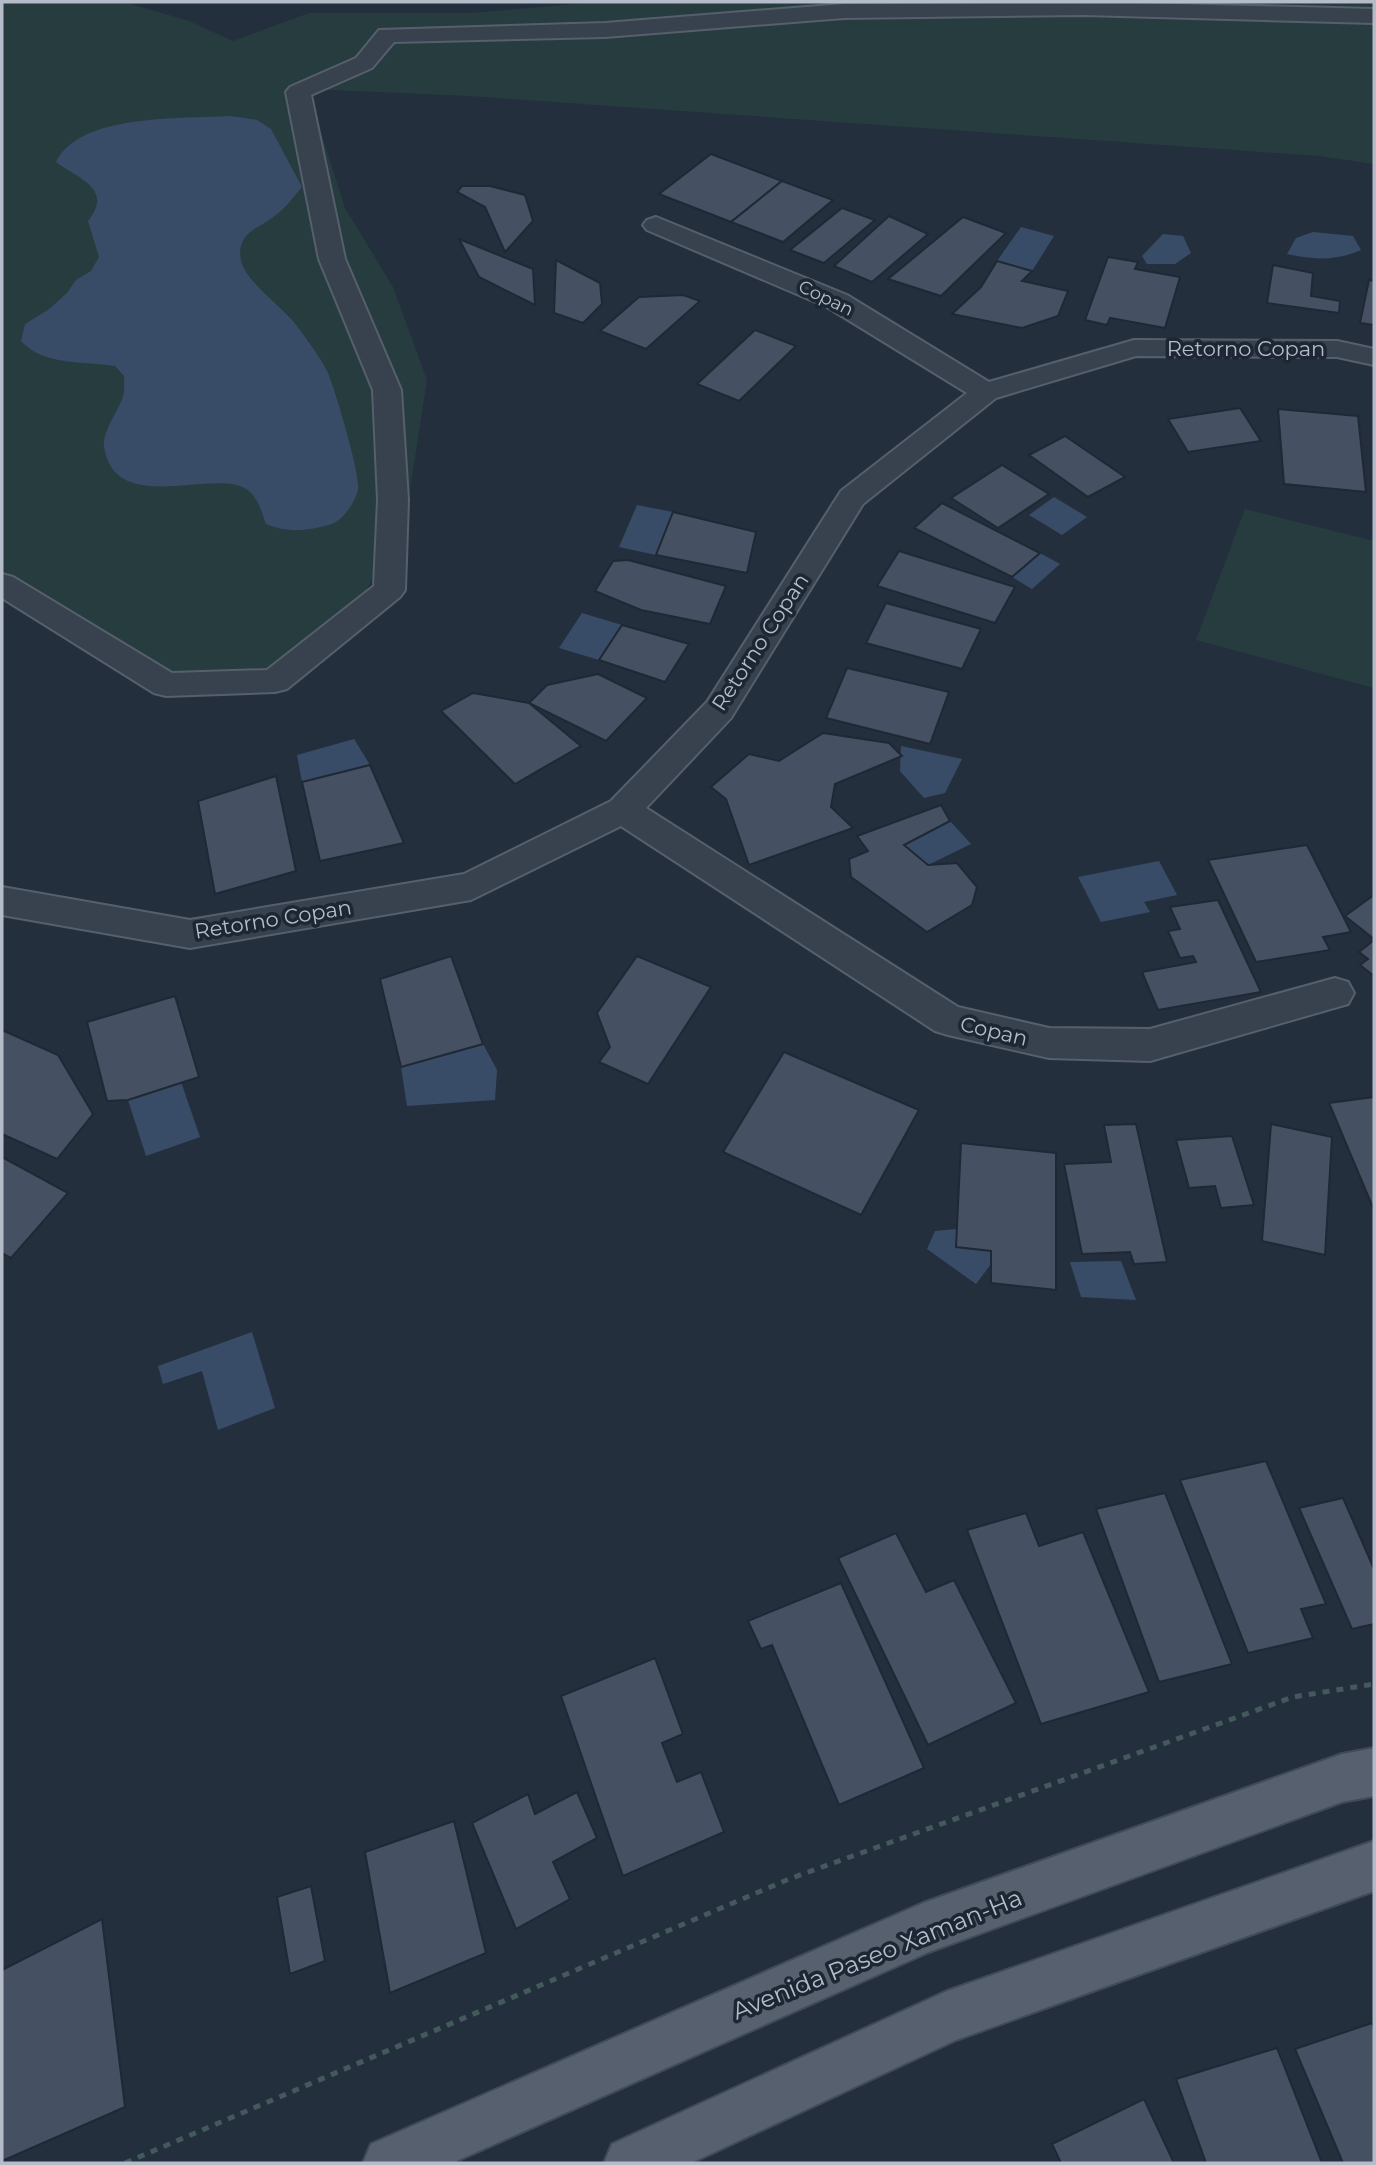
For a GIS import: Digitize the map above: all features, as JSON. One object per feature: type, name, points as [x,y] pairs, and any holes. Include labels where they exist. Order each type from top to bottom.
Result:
[{"type":"main road","name":"Avenida Paseo Xaman-Ha","points":[[390,2163],[923,1929],[1342,1778],[1374,1772]]},
{"type":"main road","points":[[631,2163],[947,2017],[1374,1866]]},
{"type":"street","points":[[2,584],[166,685],[275,681],[389,590],[393,500],[387,390],[332,259],[298,92],[364,64],[387,35],[605,30],[844,11],[1084,8],[1374,16]]},
{"type":"street","name":"Copan","points":[[656,225],[837,301],[986,392]]},
{"type":"street","name":"Retorno Copan","points":[[2,901],[190,934],[471,886],[623,810],[719,710],[852,498],[986,392],[1134,348],[1337,349],[1374,357]]},
{"type":"street","name":"Copan","points":[[623,810],[948,1020],[1049,1044],[1150,1045],[1335,993]]},
{"type":"path","points":[[125,2163],[789,1879],[1293,1697],[1374,1684]]},
{"type":"green space","points":[[2,2],[124,2],[189,21],[233,41],[309,13],[470,13],[598,2],[1374,4],[1374,164],[1319,156],[470,96],[307,89],[345,208],[393,287],[427,380],[408,503],[346,634],[245,685],[107,657],[13,586],[2,569]]},
{"type":"green space","points":[[1245,509],[1374,541],[1374,688],[1196,640]]},
{"type":"water","points":[[230,116],[257,120],[271,129],[302,187],[272,218],[248,234],[240,252],[244,269],[257,286],[291,319],[320,359],[341,411],[358,490],[343,516],[334,523],[321,527],[290,530],[266,524],[260,507],[249,491],[235,485],[215,483],[147,486],[127,481],[112,468],[104,447],[108,428],[123,397],[124,376],[115,366],[52,359],[30,349],[21,341],[25,324],[48,310],[67,293],[76,280],[91,271],[99,257],[88,221],[95,210],[95,193],[83,180],[56,162],[68,146],[109,127],[134,122]]},
{"type":"water","points":[[1021,227],[1054,236],[1032,271],[997,261]]},
{"type":"water","points":[[1313,232],[1353,236],[1361,250],[1325,258],[1287,254],[1296,238]]},
{"type":"water","points":[[1163,234],[1183,236],[1191,253],[1175,264],[1147,264],[1142,256]]},
{"type":"water","points":[[1054,497],[1087,517],[1062,535],[1029,515]]},
{"type":"water","points":[[637,505],[673,512],[656,555],[619,547]]},
{"type":"water","points":[[1040,553],[1060,564],[1032,589],[1012,577]]},
{"type":"water","points":[[582,613],[622,625],[599,660],[559,648]]},
{"type":"water","points":[[354,739],[370,765],[302,782],[297,755]]},
{"type":"water","points":[[901,746],[962,759],[945,793],[924,798],[900,771]]},
{"type":"water","points":[[950,821],[971,844],[928,865],[904,845]]},
{"type":"water","points":[[1159,861],[1177,895],[1144,902],[1150,912],[1101,922],[1078,877]]},
{"type":"water","points":[[483,1044],[497,1070],[495,1100],[407,1106],[401,1067]]},
{"type":"water","points":[[181,1082],[200,1137],[146,1156],[128,1100]]},
{"type":"water","points":[[957,1229],[956,1247],[991,1251],[991,1264],[976,1284],[927,1249],[935,1231]]},
{"type":"water","points":[[1121,1261],[1136,1300],[1081,1297],[1070,1262]]},
{"type":"water","points":[[252,1332],[275,1408],[218,1430],[202,1371],[163,1384],[158,1366]]},
{"type":"building","points":[[711,154],[782,181],[731,222],[659,194]]},
{"type":"building","points":[[782,181],[833,200],[783,242],[731,222]]},
{"type":"building","points":[[462,186],[490,186],[525,195],[533,221],[505,252],[485,207],[457,192]]},
{"type":"building","points":[[842,208],[875,220],[824,263],[790,250]]},
{"type":"building","points":[[889,216],[928,234],[872,282],[834,266]]},
{"type":"building","points":[[963,217],[1006,233],[941,296],[888,279]]},
{"type":"building","points":[[459,239],[533,269],[535,305],[479,277]]},
{"type":"building","points":[[1108,257],[1138,262],[1135,269],[1180,277],[1165,328],[1110,318],[1107,325],[1085,320]]},
{"type":"building","points":[[556,260],[600,283],[602,304],[583,323],[554,313]]},
{"type":"building","points":[[997,261],[1032,271],[1022,281],[1068,291],[1058,316],[1022,328],[952,314],[981,287]]},
{"type":"building","points":[[1273,265],[1313,273],[1311,296],[1340,301],[1339,313],[1267,303]]},
{"type":"building","points":[[1369,280],[1374,281],[1374,325],[1360,323]]},
{"type":"building","points":[[683,295],[700,301],[646,349],[600,331],[639,297]]},
{"type":"building","points":[[755,330],[796,346],[739,401],[697,384]]},
{"type":"building","points":[[1240,408],[1261,441],[1188,452],[1168,419]]},
{"type":"building","points":[[1278,409],[1358,416],[1366,492],[1284,484]]},
{"type":"building","points":[[1065,436],[1125,477],[1088,497],[1029,455]]},
{"type":"building","points":[[1002,465],[1049,494],[998,528],[951,498]]},
{"type":"building","points":[[942,503],[1040,553],[1012,577],[914,528]]},
{"type":"building","points":[[673,512],[756,532],[747,573],[656,555]]},
{"type":"building","points":[[899,551],[1015,587],[995,623],[877,586]]},
{"type":"building","points":[[628,560],[726,586],[710,624],[641,610],[595,591],[613,561]]},
{"type":"building","points":[[886,603],[981,629],[962,669],[866,643]]},
{"type":"building","points":[[622,625],[689,644],[665,682],[599,660]]},
{"type":"building","points":[[847,668],[949,692],[930,744],[826,718]]},
{"type":"building","points":[[598,674],[647,698],[606,741],[529,703],[547,685]]},
{"type":"building","points":[[473,693],[529,703],[581,746],[515,784],[441,711]]},
{"type":"building","points":[[823,733],[889,743],[902,756],[835,784],[831,807],[853,828],[749,865],[726,799],[711,787],[749,754],[779,761]]},
{"type":"building","points":[[370,765],[404,843],[320,861],[302,782]]},
{"type":"building","points":[[276,776],[296,871],[215,894],[198,801]]},
{"type":"building","points":[[941,805],[950,821],[904,845],[928,865],[957,863],[977,887],[972,905],[927,932],[851,877],[849,859],[868,851],[857,836]]},
{"type":"building","points":[[1307,845],[1351,932],[1323,937],[1330,950],[1256,962],[1208,860]]},
{"type":"building","points":[[1374,895],[1374,939],[1345,916]]},
{"type":"building","points":[[1218,900],[1261,992],[1158,1010],[1142,972],[1196,962],[1193,956],[1180,958],[1168,931],[1180,929],[1170,907]]},
{"type":"building","points":[[1374,940],[1374,976],[1360,965],[1368,959],[1359,952]]},
{"type":"building","points":[[451,956],[483,1044],[401,1067],[380,979]]},
{"type":"building","points":[[637,956],[711,987],[648,1084],[599,1062],[610,1047],[597,1013]]},
{"type":"building","points":[[175,996],[199,1077],[128,1100],[107,1101],[87,1022]]},
{"type":"building","points":[[2,1030],[58,1055],[93,1114],[57,1159],[2,1134]]},
{"type":"building","points":[[784,1052],[919,1110],[861,1215],[723,1152]]},
{"type":"building","points":[[1374,1097],[1374,1210],[1329,1103]]},
{"type":"building","points":[[1136,1124],[1167,1262],[1134,1264],[1130,1252],[1082,1254],[1064,1164],[1111,1162],[1104,1125]]},
{"type":"building","points":[[1271,1124],[1332,1137],[1325,1255],[1262,1241]]},
{"type":"building","points":[[1232,1136],[1254,1205],[1221,1208],[1215,1186],[1189,1188],[1176,1140]]},
{"type":"building","points":[[961,1143],[1056,1153],[1056,1290],[991,1283],[991,1251],[956,1247]]},
{"type":"building","points":[[2,1157],[68,1193],[11,1258],[2,1253]]},
{"type":"building","points":[[1266,1461],[1326,1604],[1301,1609],[1313,1638],[1248,1653],[1180,1480]]},
{"type":"building","points":[[1165,1493],[1232,1664],[1159,1682],[1096,1509]]},
{"type":"building","points":[[1343,1498],[1374,1569],[1374,1624],[1352,1629],[1299,1508]]},
{"type":"building","points":[[1026,1513],[1039,1546],[1083,1532],[1149,1692],[1041,1724],[967,1530]]},
{"type":"building","points":[[896,1533],[926,1592],[954,1580],[1016,1703],[928,1745],[838,1558]]},
{"type":"building","points":[[841,1583],[924,1768],[839,1805],[772,1645],[761,1649],[748,1621]]},
{"type":"building","points":[[655,1658],[683,1734],[662,1743],[677,1782],[701,1772],[724,1832],[623,1876],[561,1696]]},
{"type":"building","points":[[577,1792],[597,1838],[553,1862],[570,1899],[516,1929],[472,1823],[528,1794],[535,1814]]},
{"type":"building","points":[[454,1821],[486,1953],[390,1993],[365,1852]]},
{"type":"building","points":[[311,1886],[325,1961],[290,1974],[277,1897]]},
{"type":"building","points":[[102,1919],[125,2107],[2,2161],[2,1970]]},
{"type":"building","points":[[1372,2023],[1374,2163],[1343,2163],[1295,2049]]},
{"type":"building","points":[[1277,2048],[1322,2163],[1206,2163],[1176,2079]]},
{"type":"building","points":[[1144,2099],[1174,2163],[1061,2163],[1052,2144]]}]
